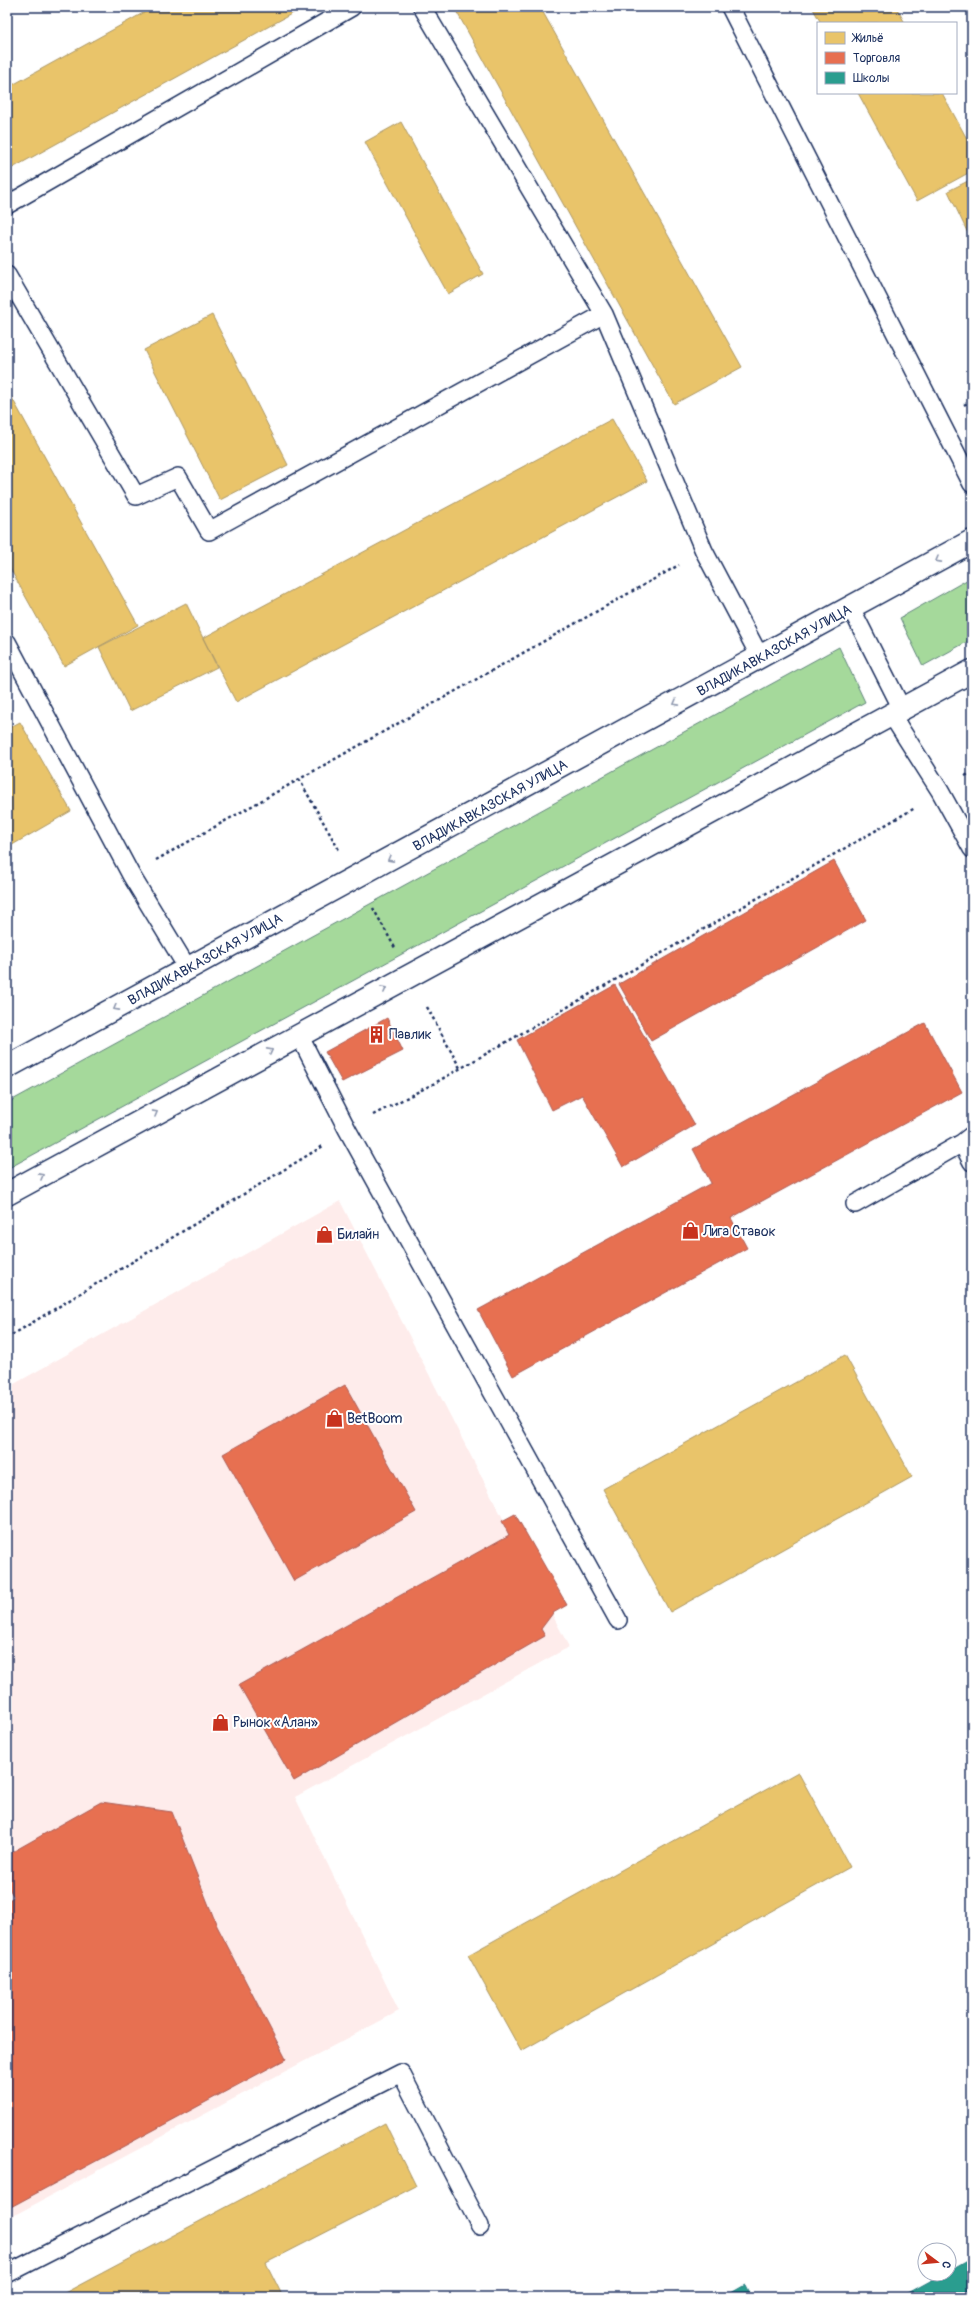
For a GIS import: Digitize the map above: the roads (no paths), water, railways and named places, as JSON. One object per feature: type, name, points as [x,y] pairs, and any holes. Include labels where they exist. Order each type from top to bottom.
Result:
[{"type":"main road","name":"ВЛАДИКАВКАЗСКАЯ УЛИЦА","points":[[7,1067],[972,541]]},
{"type":"main road","points":[[7,1194],[972,671]]},
{"type":"lane","points":[[7,205],[352,7]]},
{"type":"lane","points":[[422,7],[604,314],[704,550],[760,657]]},
{"type":"lane","points":[[730,7],[972,484]]},
{"type":"lane","points":[[7,275],[136,496],[178,477],[208,531],[604,314]]},
{"type":"lane","points":[[851,608],[896,712],[972,849]]},
{"type":"lane","points":[[7,642],[131,875],[188,969]]},
{"type":"lane","points":[[299,1036],[346,1129],[618,1620]]},
{"type":"lane","points":[[855,1204],[967,1139],[972,1162]]},
{"type":"lane","points":[[7,2274],[401,2073],[480,2226]]},
{"type":"place","name":"Павлик","points":[[376,1034]]},
{"type":"place","name":"Лига Ставок","points":[[690,1231]]},
{"type":"place","name":"Билайн","points":[[324,1234]]},
{"type":"place","name":"BetBoom","points":[[334,1418]]},
{"type":"place","name":"Рынок «Алан»","points":[[220,1722]]}]
